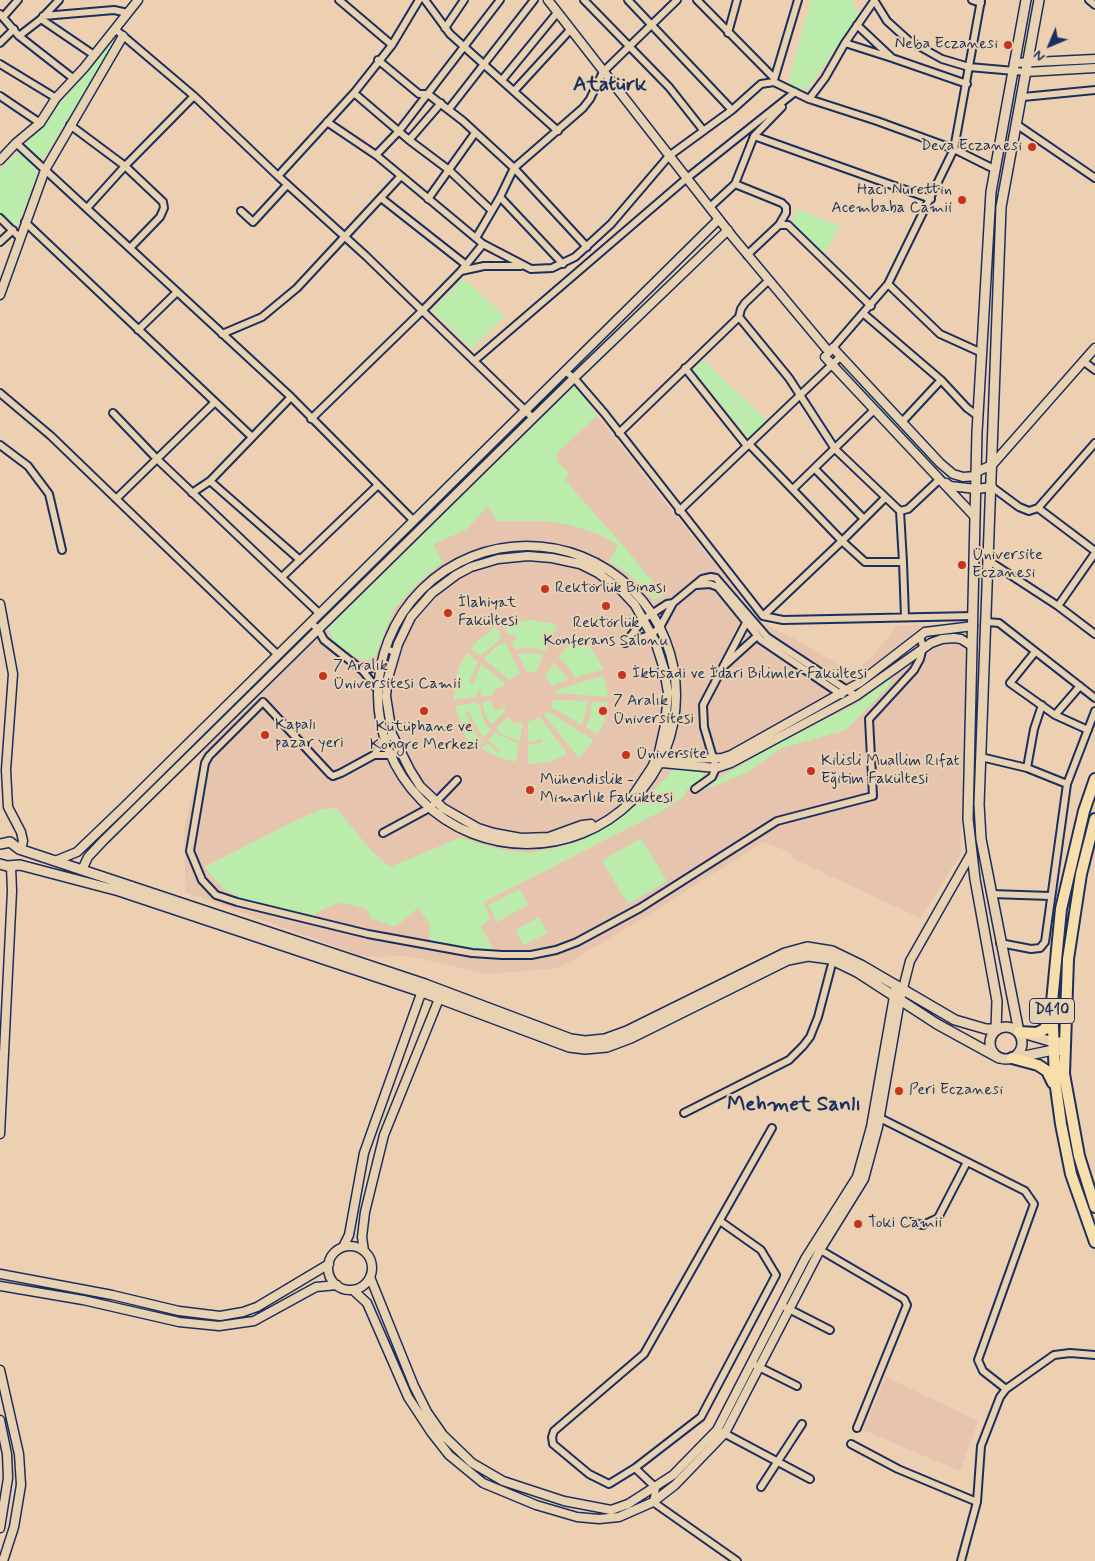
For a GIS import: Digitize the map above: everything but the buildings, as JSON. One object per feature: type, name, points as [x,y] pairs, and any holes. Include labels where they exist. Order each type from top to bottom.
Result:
[{"type":"highway","name":"D410","points":[[1095,779],[1084,811],[1060,909],[1052,1002],[1056,1088],[1061,1124],[1071,1174],[1095,1242]]},
{"type":"highway","name":"D410","points":[[1095,820],[1081,874],[1068,959],[1064,1074],[1079,1156],[1095,1207]]},
{"type":"highway","points":[[1019,1032],[1037,1032],[1045,1029],[1050,1020],[1052,1002]]},
{"type":"highway","points":[[1012,1058],[1038,1065],[1047,1071],[1056,1088]]},
{"type":"main road","points":[[999,1058],[994,1055],[989,1044],[996,1029],[997,1001],[968,819],[976,474],[991,192],[1025,0]]},
{"type":"main road","points":[[1012,1058],[1022,1047],[1000,943],[981,838],[981,757],[1001,207],[1016,124],[1023,98],[1039,0]]},
{"type":"main road","points":[[0,844],[10,842],[20,849],[571,1039],[585,1041],[605,1039],[628,1031],[785,953],[807,947],[832,951],[955,1020],[986,1029],[1009,1026],[1053,1046]]},
{"type":"main road","points":[[12,865],[20,856],[20,849]]},
{"type":"main road","points":[[0,864],[12,865],[119,891],[423,988]]},
{"type":"main road","points":[[440,994],[569,1047],[585,1049],[607,1047],[631,1038],[788,960],[808,956],[833,960],[857,972],[937,1024],[999,1058],[1012,1058],[1053,1046],[1065,1046]]},
{"type":"street","points":[[18,0],[2,16],[19,36],[74,79]]},
{"type":"street","points":[[19,36],[42,17],[58,0]]},
{"type":"street","points":[[1,156],[40,123],[56,98],[74,79],[138,0]]},
{"type":"street","points":[[339,0],[392,45]]},
{"type":"street","points":[[278,176],[354,93],[378,60],[392,45],[419,0]]},
{"type":"street","points":[[425,0],[444,28],[558,131]]},
{"type":"street","points":[[444,28],[464,0]]},
{"type":"street","points":[[376,155],[399,131],[500,0]]},
{"type":"street","points":[[449,109],[534,0]]},
{"type":"street","points":[[548,0],[747,255],[829,352],[832,364],[975,517]]},
{"type":"street","points":[[584,0],[669,87],[703,130]]},
{"type":"street","points":[[628,0],[732,110]]},
{"type":"street","points":[[476,238],[500,197],[514,168],[558,131],[590,99],[603,72],[677,0]]},
{"type":"street","points":[[697,0],[774,80],[795,92],[809,99],[954,149],[996,170]]},
{"type":"street","points":[[774,80],[798,0]]},
{"type":"street","points":[[829,352],[864,314],[888,284],[954,149],[981,1],[972,0]]},
{"type":"street","points":[[1089,0],[1095,5]]},
{"type":"street","points":[[809,99],[825,78],[845,43],[874,1],[886,21],[908,40],[942,59],[969,67],[1013,67],[1028,62],[1095,59]]},
{"type":"street","points":[[728,33],[735,2]]},
{"type":"street","points":[[42,17],[114,10],[128,12]]},
{"type":"street","points":[[502,80],[557,13]]},
{"type":"street","points":[[42,17],[94,55]]},
{"type":"street","points":[[857,25],[892,58]]},
{"type":"street","points":[[115,29],[194,96],[287,185],[346,237],[533,418]]},
{"type":"street","points":[[0,43],[14,30]]},
{"type":"street","points":[[514,90],[570,30]]},
{"type":"street","points":[[0,295],[45,170],[123,36]]},
{"type":"street","points":[[845,43],[967,84]]},
{"type":"street","points":[[378,60],[419,94],[428,94],[449,109],[514,168],[587,247]]},
{"type":"street","points":[[0,64],[56,98]]},
{"type":"street","points":[[1013,67],[1026,72],[1095,68]]},
{"type":"street","points":[[461,271],[484,266],[523,266],[541,270],[563,264],[587,247],[611,224],[669,156],[732,110],[761,84],[774,80]]},
{"type":"street","points":[[1023,98],[1095,90]]},
{"type":"street","points":[[710,207],[735,184],[754,136],[795,92]]},
{"type":"street","points":[[474,361],[687,178],[795,92]]},
{"type":"street","points":[[354,93],[409,140],[449,170],[491,210]]},
{"type":"street","points":[[0,96],[40,123]]},
{"type":"street","points":[[86,208],[194,96]]},
{"type":"street","points":[[409,140],[441,103]]},
{"type":"street","points":[[327,122],[376,155],[400,177],[483,244],[523,266]]},
{"type":"street","points":[[1016,124],[1095,178]]},
{"type":"street","points":[[70,125],[125,166],[163,202],[164,208],[160,217],[130,248]]},
{"type":"street","points":[[428,199],[475,133]]},
{"type":"street","points":[[754,136],[931,198]]},
{"type":"street","points":[[16,143],[291,397],[414,521]]},
{"type":"street","points":[[222,334],[262,317],[297,288],[400,177]]},
{"type":"street","points":[[735,184],[782,203],[786,207],[786,213],[779,225],[747,255]]},
{"type":"street","points":[[241,211],[252,222],[287,185]]},
{"type":"street","points":[[500,197],[563,264]]},
{"type":"street","points":[[382,198],[466,264]]},
{"type":"street","points":[[0,218],[20,238]]},
{"type":"street","points":[[55,861],[78,852],[719,219]]},
{"type":"street","points":[[25,222],[252,437]]},
{"type":"street","points":[[779,225],[788,225],[802,237],[870,306]]},
{"type":"street","points":[[0,242],[12,230]]},
{"type":"street","points":[[82,870],[88,857],[104,840],[533,418],[728,230]]},
{"type":"street","points":[[311,419],[423,310],[461,271],[483,244]]},
{"type":"street","points":[[619,432],[739,317],[740,309],[769,280]]},
{"type":"street","points":[[888,284],[940,334],[982,353]]},
{"type":"street","points":[[138,330],[177,292]]},
{"type":"street","points":[[864,314],[941,380],[967,408],[978,416]]},
{"type":"street","points":[[739,317],[789,378],[835,449],[900,512],[904,617]]},
{"type":"street","points":[[829,352],[841,356],[953,474],[963,477],[976,474],[992,465],[1095,348]]},
{"type":"street","points":[[679,511],[841,356]]},
{"type":"street","points":[[1083,361],[1095,370]]},
{"type":"street","points":[[685,368],[749,445],[842,541],[865,562],[903,562]]},
{"type":"street","points":[[565,371],[574,378],[619,432],[763,616],[783,620],[973,616]]},
{"type":"street","points":[[902,422],[941,380]]},
{"type":"street","points":[[0,394],[51,436],[278,655]]},
{"type":"street","points":[[192,493],[210,481],[291,397]]},
{"type":"street","points":[[116,499],[215,402]]},
{"type":"street","points":[[793,489],[874,410]]},
{"type":"street","points":[[113,413],[192,493],[320,614]]},
{"type":"street","points":[[940,479],[950,486],[976,489],[992,487],[1019,507],[1029,511],[1038,508],[1095,443]]},
{"type":"street","points":[[0,445],[28,466],[49,494],[62,550]]},
{"type":"street","points":[[814,469],[864,519]]},
{"type":"street","points":[[900,512],[908,509],[940,479]]},
{"type":"street","points":[[210,481],[300,560]]},
{"type":"street","points":[[282,577],[378,485]]},
{"type":"street","points":[[763,616],[885,498]]},
{"type":"street","points":[[1038,508],[1095,552],[1058,606]]},
{"type":"street","points":[[535,545],[551,547],[588,558],[627,584],[652,614],[660,627],[673,669],[676,695],[674,725],[666,760],[657,778],[637,800],[628,802],[576,835],[556,842],[529,845],[509,844],[468,831],[412,788],[384,739],[379,721],[377,689],[380,665],[386,649],[404,611],[429,583],[460,562],[506,547],[535,545]]},
{"type":"street","points":[[434,805],[420,786],[393,736],[386,696],[388,678],[395,652],[410,617],[440,586],[471,567],[510,557],[542,557],[580,564],[598,573],[621,590],[644,619],[652,634],[664,669],[668,693],[665,725],[656,757],[628,802]]},
{"type":"street","points":[[989,561],[1058,606],[1095,634]]},
{"type":"street","points":[[674,603],[667,604],[644,619],[625,643],[652,634],[660,627],[674,603],[705,577],[716,578],[767,637],[856,696]]},
{"type":"street","points":[[696,584],[710,584],[718,587],[757,636],[848,700]]},
{"type":"street","points":[[0,604],[13,674],[6,770],[8,807],[21,832],[23,841],[20,849]]},
{"type":"street","points":[[987,622],[999,623],[1095,698]]},
{"type":"street","points":[[695,789],[712,776],[716,768],[715,758],[704,727],[702,711],[746,623]]},
{"type":"street","points":[[310,624],[318,629],[324,640],[363,671],[377,689]]},
{"type":"street","points":[[666,760],[715,758],[731,755],[858,684],[920,636],[938,629],[973,626]]},
{"type":"street","points":[[723,668],[757,636]]},
{"type":"street","points":[[400,750],[392,755],[374,755],[333,776],[263,702],[209,756],[205,763],[190,851],[202,880],[216,895],[237,902],[368,934],[472,953],[531,955],[556,950],[577,942],[640,908],[777,821],[873,796],[869,719],[914,670],[920,659],[923,647],[920,636]]},
{"type":"street","points":[[656,757],[716,768],[731,763],[856,696],[923,647],[942,639],[954,638],[961,639],[972,646]]},
{"type":"street","points":[[386,649],[395,652]]},
{"type":"street","points":[[1035,652],[1010,683],[1055,714],[1088,730]]},
{"type":"street","points":[[363,671],[380,665]]},
{"type":"street","points":[[1055,714],[1080,686]]},
{"type":"street","points":[[1026,768],[1034,729],[1042,705]]},
{"type":"street","points":[[1000,943],[1031,950],[1040,948],[1045,942],[1067,784],[1095,711]]},
{"type":"street","points":[[374,755],[384,739],[393,736]]},
{"type":"street","points":[[981,757],[1026,768],[1067,784]]},
{"type":"street","points":[[383,833],[434,805],[457,780]]},
{"type":"street","points":[[0,1286],[74,1298],[179,1322],[219,1326],[254,1321],[316,1287],[337,1285],[353,1290],[367,1303],[408,1397],[431,1432],[448,1455],[483,1483],[536,1505],[584,1517],[619,1517],[653,1502],[675,1485],[721,1432],[816,1248],[857,1177],[870,1127],[900,988],[910,961],[972,852]]},
{"type":"street","points":[[0,1134],[12,865]]},
{"type":"street","points":[[992,894],[1050,896]]},
{"type":"street","points":[[684,1113],[789,1060],[810,1036],[818,1017],[833,960]]},
{"type":"street","points":[[337,1285],[330,1276],[329,1264],[334,1254],[343,1247],[350,1235],[364,1153],[423,988]]},
{"type":"street","points":[[364,1251],[362,1237],[366,1212],[384,1136],[440,994]]},
{"type":"street","points":[[816,1248],[864,1179],[880,1118],[897,998]]},
{"type":"street","points":[[880,1118],[1025,1191],[1034,1204],[978,1360],[983,1371],[1006,1389]]},
{"type":"street","points":[[720,1221],[761,1250],[776,1275],[701,1418],[635,1468],[609,1484],[589,1474],[553,1444],[552,1437],[554,1432],[644,1354],[772,1128]]},
{"type":"street","points":[[905,1221],[923,1225],[938,1218],[966,1162]]},
{"type":"street","points":[[343,1247],[354,1246],[364,1251],[371,1260],[370,1277],[414,1386],[427,1412],[443,1435],[472,1463],[503,1481],[564,1501],[611,1510],[621,1507],[656,1488],[721,1432]]},
{"type":"street","points":[[816,1248],[904,1299],[907,1305],[856,1428]]},
{"type":"street","points":[[0,1274],[112,1295],[180,1311],[220,1316],[243,1312],[257,1307],[329,1264]]},
{"type":"street","points":[[353,1290],[363,1286],[370,1277]]},
{"type":"street","points":[[785,1307],[830,1330]]},
{"type":"street","points":[[961,1561],[977,1502],[981,1446],[994,1407],[1006,1389],[1054,1355],[1070,1353],[1095,1355]]},
{"type":"street","points":[[755,1365],[797,1386]]},
{"type":"street","points":[[0,1370],[15,1432],[21,1485],[14,1528],[2,1561]]},
{"type":"street","points":[[0,1420],[8,1466],[6,1503],[0,1528]]},
{"type":"street","points":[[761,1487],[802,1424]]},
{"type":"street","points":[[721,1432],[810,1479]]},
{"type":"street","points":[[851,1444],[898,1469],[977,1502]]},
{"type":"street","points":[[635,1468],[656,1488]]},
{"type":"street","points":[[653,1502],[656,1488]]},
{"type":"street","points":[[653,1502],[737,1561]]},
{"type":"shaded area","name":"7 Aralık Üniversitesi","points":[[573,387],[578,387],[597,416],[760,622],[801,642],[854,674],[872,657],[898,625],[967,625],[961,854],[920,918],[794,859],[792,853],[763,842],[642,919],[559,968],[487,974],[408,956],[364,957],[186,892],[184,840],[186,820],[204,748]]},
{"type":"shaded area","points":[[886,1377],[978,1421],[960,1471],[863,1430]]},
{"type":"green space","points":[[811,0],[852,0],[859,15],[809,87],[800,90],[788,82]]},
{"type":"green space","points":[[110,45],[113,48],[42,160],[25,145]]},
{"type":"green space","points":[[17,153],[21,154],[38,172],[17,226],[0,213],[0,169]]},
{"type":"green space","points":[[798,209],[840,226],[825,253],[791,223]]},
{"type":"green space","points":[[463,278],[505,316],[472,349],[432,310]]},
{"type":"green space","points":[[704,360],[767,421],[749,438],[693,370]]},
{"type":"green space","points":[[573,387],[578,387],[597,416],[557,453],[557,461],[569,473],[565,480],[627,550],[664,596],[654,600],[631,576],[609,561],[618,545],[599,534],[565,524],[546,521],[496,521],[488,506],[466,530],[433,544],[443,562],[418,583],[394,609],[374,659],[361,660],[335,643],[327,629]]},
{"type":"green space","points":[[533,620],[558,625],[545,651],[534,648],[515,649],[511,641],[516,640],[515,634],[508,635],[503,624]]},
{"type":"green space","points":[[496,626],[502,638],[480,656],[471,649],[478,640]]},
{"type":"green space","points":[[576,635],[582,640],[582,646],[589,646],[604,669],[575,678],[567,665],[558,658]]},
{"type":"green space","points":[[505,642],[520,674],[509,680],[484,659],[494,648]]},
{"type":"green space","points":[[467,653],[478,662],[469,682],[473,684],[481,664],[506,684],[495,689],[491,696],[481,696],[481,691],[478,690],[477,697],[454,700],[455,681],[460,665]]},
{"type":"green space","points":[[535,653],[543,655],[536,673],[526,671],[518,654]]},
{"type":"green space","points":[[554,663],[569,679],[553,686],[545,677]]},
{"type":"green space","points":[[604,675],[608,697],[554,693],[554,691]]},
{"type":"green space","points":[[888,680],[893,680],[846,730],[780,749],[748,772],[697,791],[784,740],[856,704]]},
{"type":"green space","points":[[491,701],[495,711],[505,707],[506,710],[492,725],[485,715],[482,702]]},
{"type":"green space","points":[[553,701],[588,701],[582,725],[551,707]]},
{"type":"green space","points":[[478,702],[485,723],[491,730],[484,737],[482,736],[468,711],[465,711],[474,732],[482,741],[476,749],[465,736],[455,706]]},
{"type":"green space","points":[[591,702],[608,702],[604,723],[598,735],[586,727],[591,714]]},
{"type":"green space","points":[[547,711],[594,740],[579,758],[544,715]]},
{"type":"green space","points":[[508,717],[514,724],[523,722],[520,741],[501,734],[496,728]]},
{"type":"green space","points":[[540,717],[566,752],[566,755],[549,762],[528,764],[528,745],[543,742],[542,739],[528,742],[528,722]]},
{"type":"green space","points":[[494,732],[519,744],[516,762],[498,757],[482,749],[486,743],[498,752],[500,750],[488,741]]},
{"type":"green space","points":[[675,768],[704,772],[702,778],[686,791],[685,796],[660,812],[484,902],[490,920],[481,926],[493,949],[457,955],[432,946],[429,936],[430,924],[418,908],[395,927],[370,918],[368,910],[352,905],[337,903],[318,912],[310,920],[250,904],[224,889],[204,867],[299,819],[323,809],[336,808],[371,850],[390,867],[459,838],[505,850],[531,853],[576,843],[609,820],[641,803]]},
{"type":"green space","points":[[641,838],[667,881],[628,904],[602,861]]},
{"type":"green space","points":[[520,889],[528,905],[497,922],[488,905]]},
{"type":"green space","points":[[539,917],[547,933],[524,945],[515,930]]},
{"type":"place","name":"Neba Eczanesi","points":[[1008,45]]},
{"type":"place","name":"Deva Eczanesi","points":[[1032,147]]},
{"type":"place","name":"Hacı Nurettin Acembaba Camii","points":[[962,200]]},
{"type":"place","name":"Üniversite Eczanesi","points":[[962,565]]},
{"type":"place","name":"Rektörlük Binası","points":[[545,589]]},
{"type":"place","name":"Rektörlük Konferans Salonu","points":[[606,606]]},
{"type":"place","name":"İlahiyat Fakültesi","points":[[448,613]]},
{"type":"place","name":"İktisadi ve İdari Bilimler Fakültesi","points":[[622,675]]},
{"type":"place","name":"7 Aralık Üniversitesi Camii","points":[[323,676]]},
{"type":"place","name":"Kütüphane ve Kongre Merkezi","points":[[424,711]]},
{"type":"place","name":"7 Aralık Üniversitesi","points":[[603,711]]},
{"type":"place","name":"Kapalı pazar yeri","points":[[265,735]]},
{"type":"place","name":"Üniversite","points":[[626,755]]},
{"type":"place","name":"Kilisli Muallim Rıfat Eğitim Fakültesi","points":[[811,771]]},
{"type":"place","name":"Mühendislik - Mimarlık Faküktesi","points":[[530,790]]},
{"type":"place","name":"Peri Eczanesi","points":[[899,1091]]},
{"type":"place","name":"Toki Camii","points":[[858,1224]]},
{"type":"district","name":"Atatürk","points":[[610,86]]},
{"type":"district","name":"Mehmet Sanlı","points":[[794,1106]]}]
